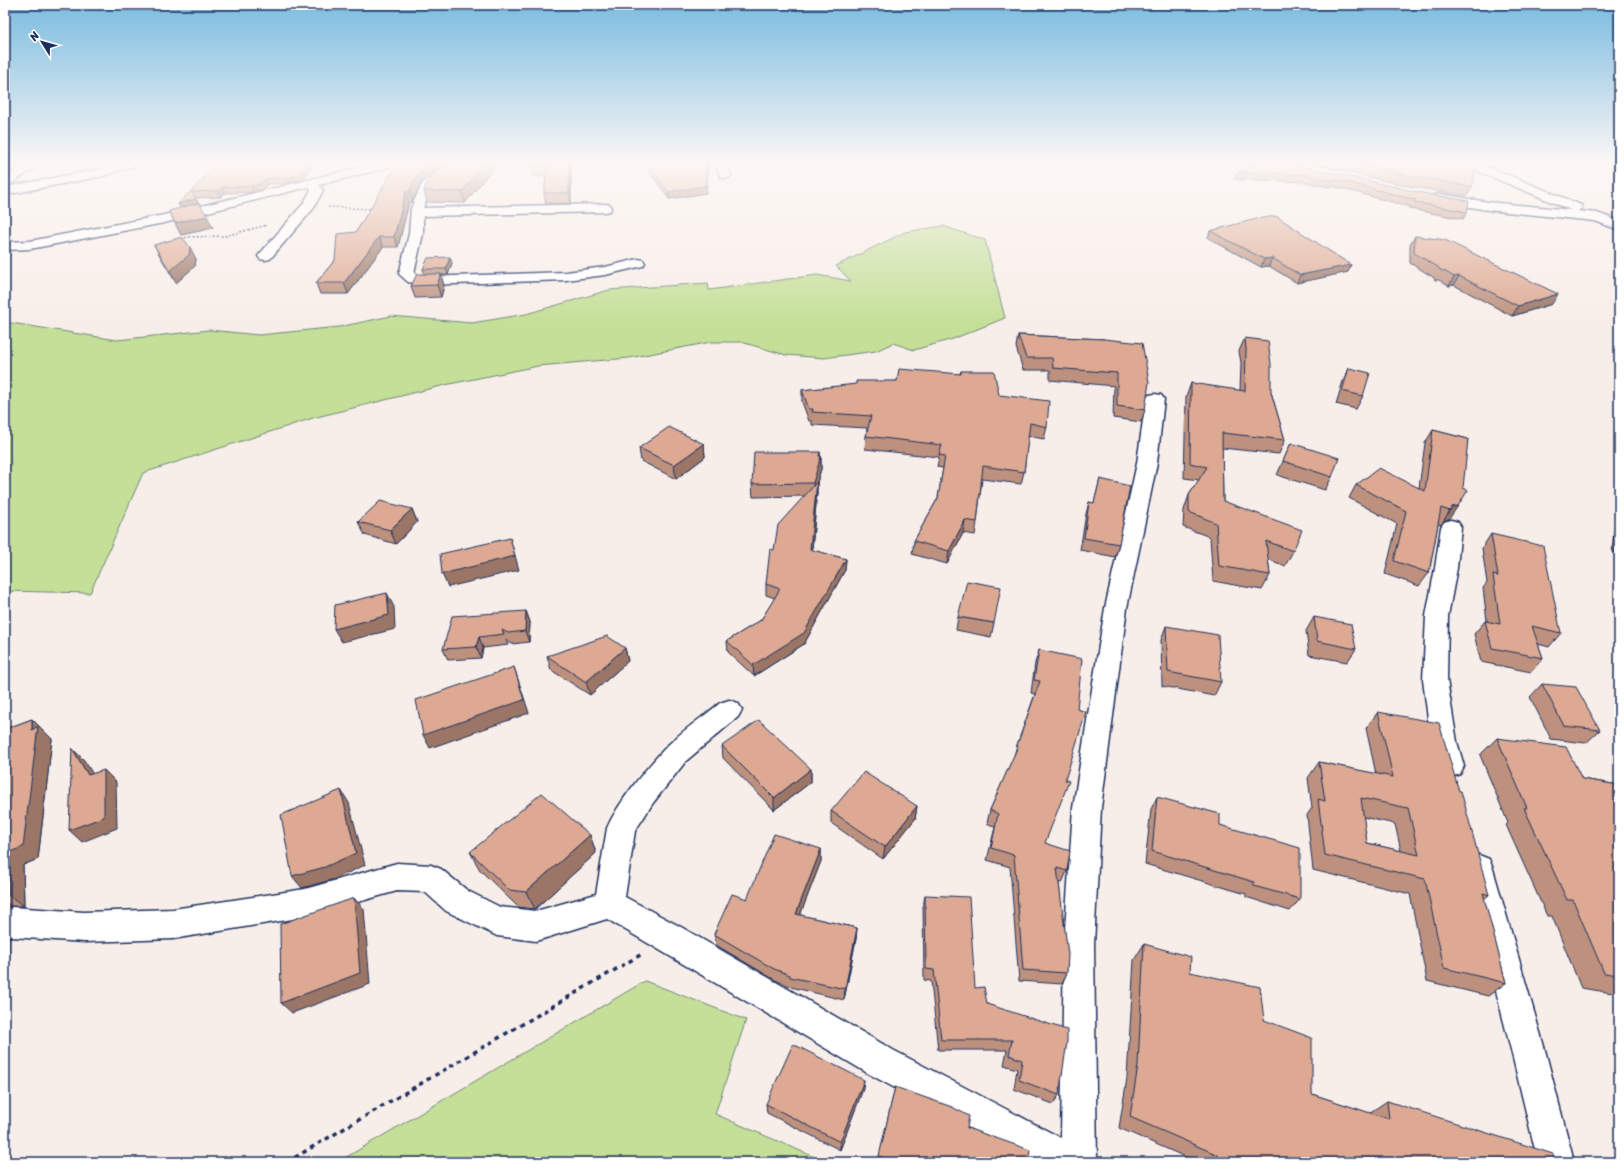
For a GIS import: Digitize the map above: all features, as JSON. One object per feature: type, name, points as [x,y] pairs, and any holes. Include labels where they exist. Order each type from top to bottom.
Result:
[{"type":"street","points":[[5,246],[30,245],[174,216]]},
{"type":"street","points":[[417,216],[416,234],[406,274],[413,279],[427,280],[566,276],[605,271],[638,263]]},
{"type":"street","points":[[1592,216],[1597,217],[1619,226]]},
{"type":"street","points":[[265,256],[296,218]]},
{"type":"street","points":[[1079,1162],[1079,945],[1087,808],[1116,608],[1147,463],[1155,399]]},
{"type":"street","points":[[1451,527],[1438,616],[1435,680],[1444,742],[1457,788]]},
{"type":"street","points":[[609,904],[621,828],[643,795],[677,753],[729,710]]},
{"type":"street","points":[[1471,842],[1528,1050],[1556,1162]]},
{"type":"street","points":[[12,922],[84,927],[173,924],[305,903],[397,877],[430,879],[457,901],[497,921],[536,926],[609,904],[670,938],[881,1062],[1070,1162]]},
{"type":"path","points":[[181,239],[187,237],[225,236],[296,218]]},
{"type":"path","points":[[287,1162],[670,938]]},
{"type":"green space","points":[[943,226],[985,240],[1005,318],[953,339],[914,350],[893,343],[876,351],[824,358],[786,355],[741,342],[711,342],[629,358],[538,366],[445,385],[313,418],[143,473],[90,593],[5,591],[5,322],[117,340],[209,330],[259,335],[339,327],[391,316],[472,323],[526,314],[609,290],[708,283],[709,290],[817,275],[851,281],[836,266],[905,232]]},
{"type":"green space","points":[[645,981],[746,1020],[715,1114],[826,1162],[338,1162]]},
{"type":"building","points":[[172,216],[205,216],[175,223]]},
{"type":"building","points":[[365,216],[399,216],[394,237],[379,237],[344,283],[316,283],[335,260],[337,234],[356,232]]},
{"type":"building","points":[[1277,216],[1351,265],[1300,275],[1272,258],[1264,259],[1210,231],[1256,219]]},
{"type":"building","points":[[1415,236],[1445,240],[1558,294],[1518,306],[1459,276],[1454,277],[1440,270],[1438,267],[1414,253]]},
{"type":"building","points":[[182,237],[190,247],[189,255],[170,271],[154,245]]},
{"type":"building","points":[[450,257],[446,269],[423,269],[428,258]]},
{"type":"building","points":[[417,274],[441,274],[437,285],[411,286]]},
{"type":"building","points":[[1018,335],[1104,339],[1142,343],[1149,382],[1145,410],[1117,406],[1117,373],[1053,368],[1052,358],[1026,358]]},
{"type":"building","points":[[1245,338],[1268,341],[1271,364],[1271,392],[1285,440],[1222,433],[1223,501],[1302,530],[1293,551],[1266,541],[1270,575],[1219,566],[1216,523],[1189,512],[1189,495],[1207,467],[1190,463],[1191,383],[1245,391]]},
{"type":"building","points":[[1349,368],[1370,373],[1363,396],[1342,391]]},
{"type":"building","points":[[899,369],[961,374],[961,371],[994,371],[999,395],[1049,401],[1047,427],[1030,423],[1024,472],[983,466],[977,522],[965,520],[949,551],[914,541],[938,498],[945,456],[939,455],[942,445],[866,436],[871,416],[812,412],[813,409],[809,409],[802,390],[856,384],[856,381],[897,381]]},
{"type":"building","points":[[669,427],[704,444],[674,465],[639,448]]},
{"type":"building","points":[[1433,430],[1468,439],[1463,488],[1468,490],[1458,506],[1452,507],[1450,511],[1441,508],[1429,573],[1394,561],[1406,511],[1356,485],[1379,468],[1425,491]]},
{"type":"building","points":[[1291,443],[1339,458],[1332,477],[1283,461]]},
{"type":"building","points":[[754,452],[820,452],[819,456],[821,456],[813,483],[752,484]]},
{"type":"building","points":[[1100,479],[1130,486],[1119,544],[1084,538],[1089,502],[1094,503]]},
{"type":"building","points":[[817,482],[810,549],[846,559],[804,633],[753,665],[727,641],[761,620],[780,589],[766,584],[770,549],[774,550],[778,525]]},
{"type":"building","points":[[380,501],[412,509],[390,530],[358,522]]},
{"type":"building","points":[[1491,534],[1543,546],[1561,633],[1532,626],[1543,658],[1492,648],[1485,621],[1500,624],[1493,575],[1498,576]]},
{"type":"building","points":[[510,538],[515,556],[442,574],[440,554]]},
{"type":"building","points":[[967,581],[1001,587],[994,623],[958,617]]},
{"type":"building","points":[[387,593],[389,615],[334,629],[335,605]]},
{"type":"building","points":[[526,611],[525,631],[508,633],[502,630],[504,634],[479,637],[476,647],[443,649],[452,616]]},
{"type":"building","points":[[1314,617],[1351,624],[1356,649],[1317,641]]},
{"type":"building","points":[[1166,626],[1218,635],[1221,682],[1168,672]]},
{"type":"building","points":[[607,636],[625,648],[586,682],[547,656]]},
{"type":"building","points":[[1039,650],[1082,659],[1077,709],[1086,712],[1065,780],[1069,781],[1045,843],[1070,851],[1067,871],[1057,868],[1068,954],[1067,973],[1023,970],[1014,855],[991,848],[998,814],[990,810],[1018,746],[1017,745],[1040,681],[1034,680]]},
{"type":"building","points":[[514,667],[524,700],[423,735],[416,700]]},
{"type":"building","points":[[1542,684],[1576,687],[1600,730],[1564,726]]},
{"type":"building","points":[[1378,712],[1439,723],[1459,791],[1461,791],[1489,895],[1483,893],[1506,983],[1444,968],[1425,879],[1325,855],[1318,799],[1325,801],[1319,762],[1393,777]],"holes":[[[1361,798],[1408,808],[1419,855],[1367,843]]]},
{"type":"building","points":[[32,719],[32,730],[38,726],[23,847],[7,853],[8,895],[5,894],[5,729]]},
{"type":"building","points":[[759,720],[811,769],[774,798],[722,746]]},
{"type":"building","points":[[1497,738],[1566,747],[1582,779],[1619,785],[1619,975],[1604,973],[1573,900],[1567,900],[1524,808],[1527,808]]},
{"type":"building","points":[[72,748],[88,775],[104,770],[104,817],[69,830]]},
{"type":"building","points":[[864,772],[917,806],[885,847],[831,811]]},
{"type":"building","points":[[341,790],[356,853],[325,867],[292,876],[281,815]]},
{"type":"building","points":[[542,793],[590,835],[526,892],[509,890],[470,852]]},
{"type":"building","points":[[1157,797],[1220,814],[1220,825],[1300,848],[1300,899],[1254,886],[1254,882],[1152,851]]},
{"type":"building","points":[[774,834],[821,849],[796,914],[857,928],[845,989],[790,977],[790,975],[774,969],[714,934],[732,894],[747,899]]},
{"type":"building","points":[[925,895],[969,897],[975,988],[984,987],[987,1004],[1067,1030],[1067,1042],[1059,1095],[1019,1080],[1022,1060],[1009,1055],[1012,1040],[941,1040],[934,970],[926,969]]},
{"type":"building","points":[[354,898],[360,973],[281,1003],[280,924]]},
{"type":"building","points":[[1144,944],[1191,957],[1190,972],[1260,987],[1264,1020],[1312,1038],[1312,1094],[1389,1119],[1387,1101],[1553,1154],[1555,1162],[1217,1162],[1218,1155],[1130,1117],[1138,1065]]},
{"type":"building","points":[[793,1044],[864,1080],[840,1142],[766,1104]]},
{"type":"building","points":[[895,1087],[952,1107],[969,1116],[967,1128],[1030,1150],[1028,1162],[895,1162],[879,1156]]}]
